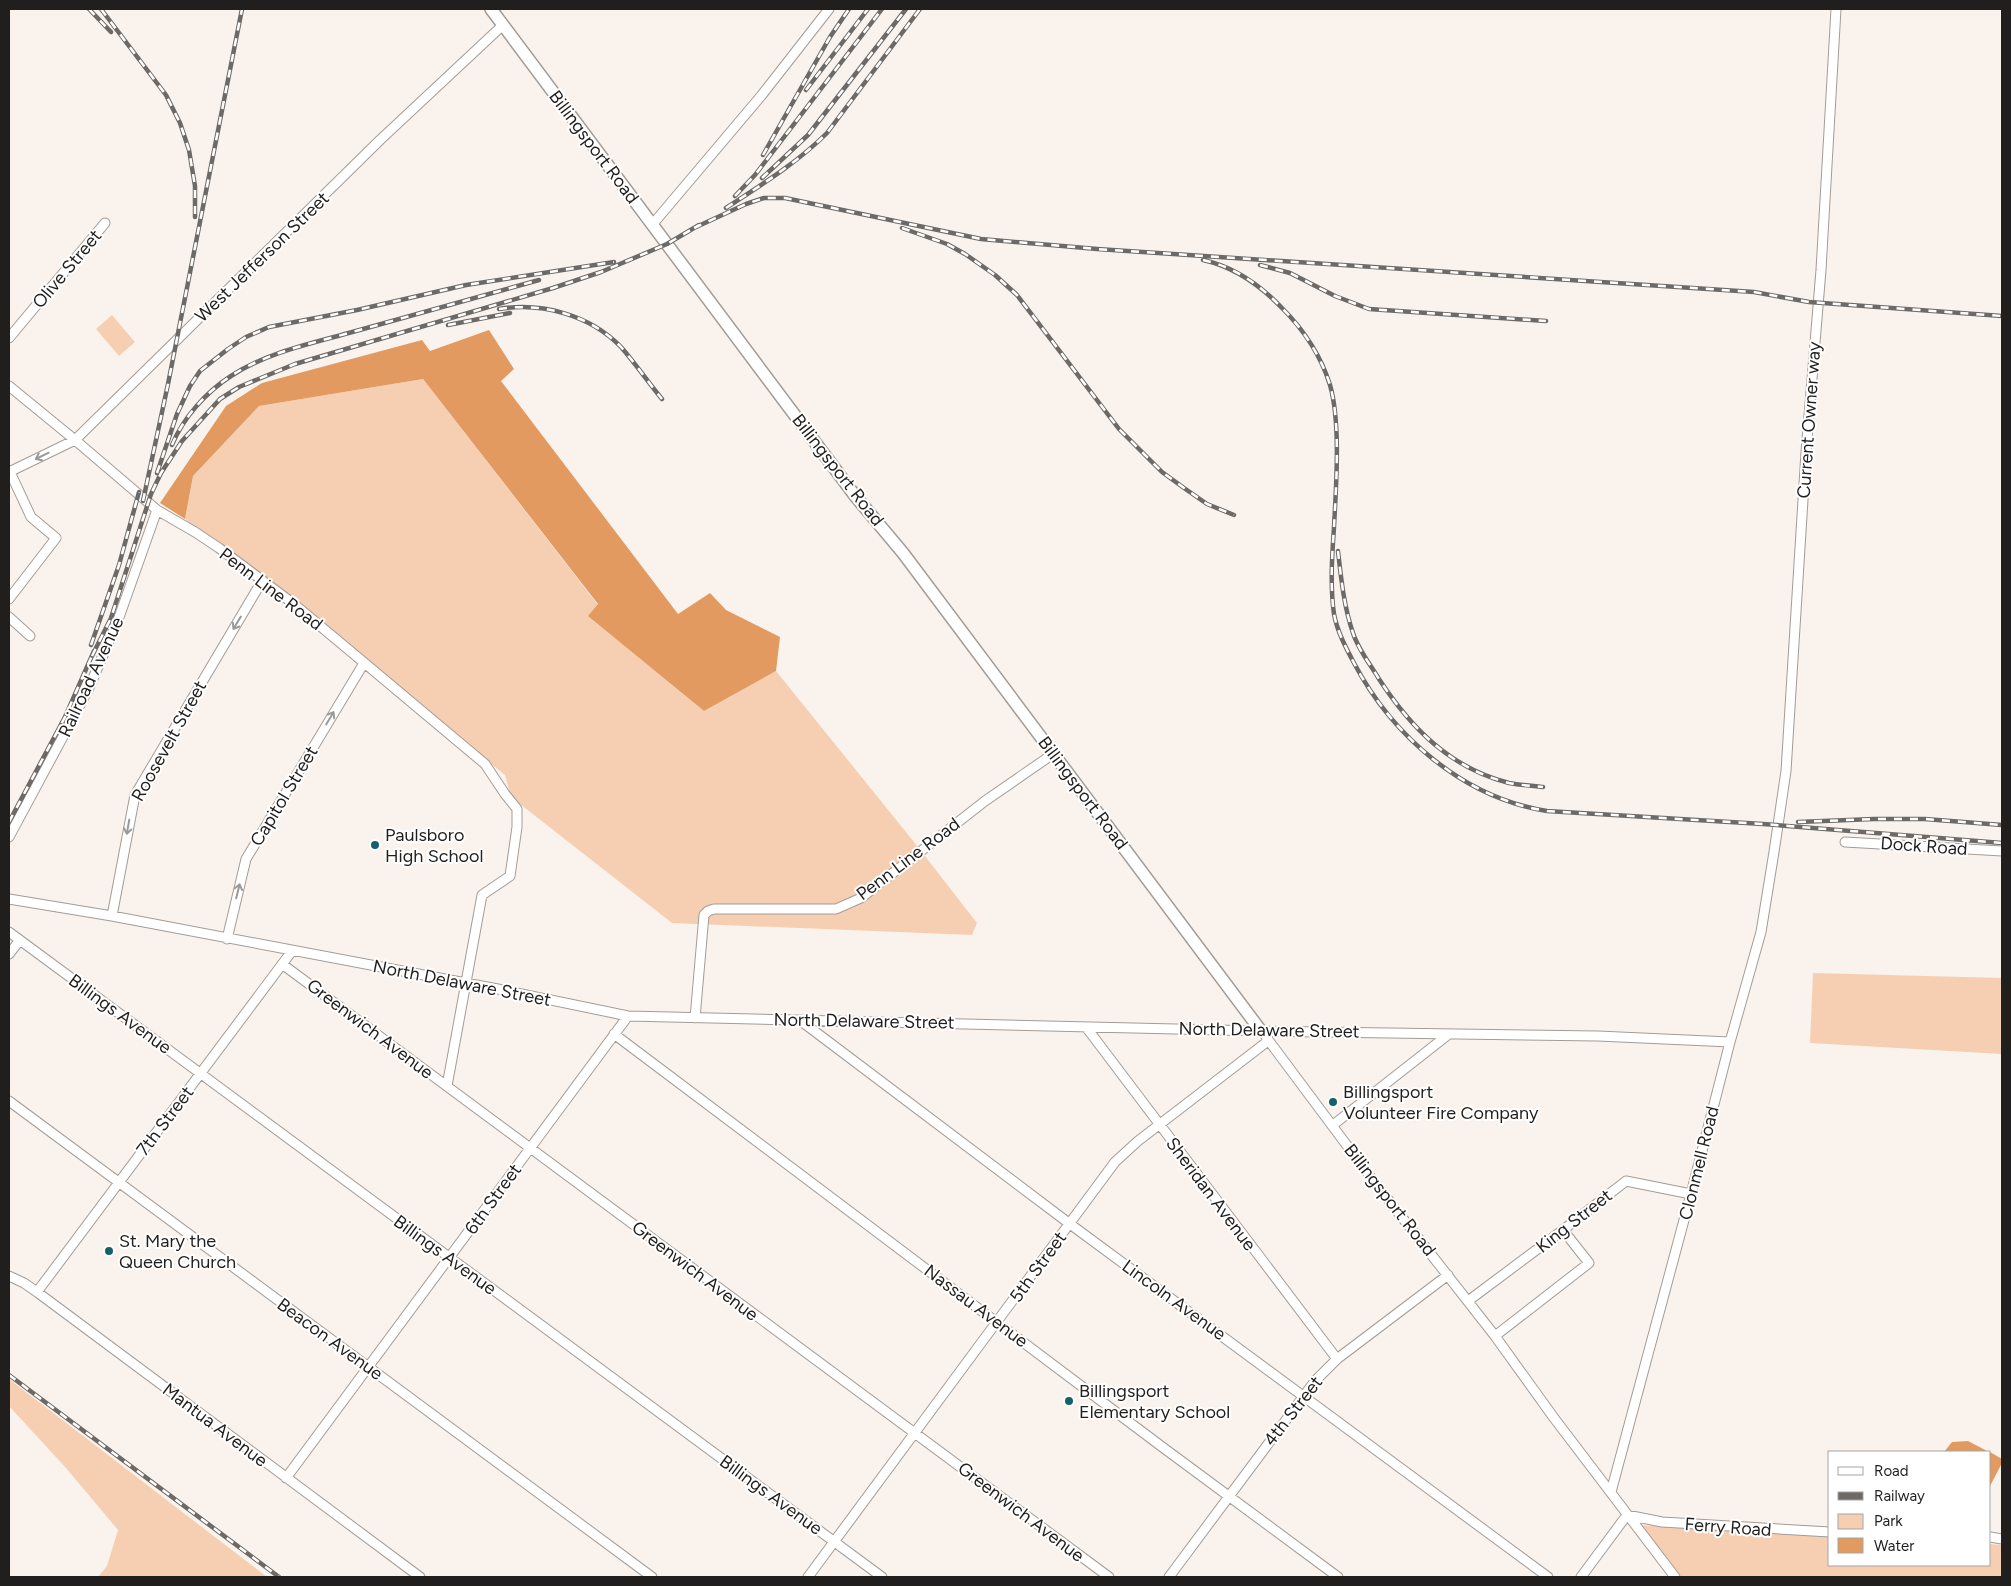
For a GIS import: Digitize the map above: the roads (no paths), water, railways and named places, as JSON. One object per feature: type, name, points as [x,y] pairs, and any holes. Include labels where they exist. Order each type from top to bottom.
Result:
[{"type":"street","name":"Billingsport Road","points":[[491,9],[652,225],[744,344],[856,497],[903,553],[1372,1179],[1495,1336],[1675,1577]]},
{"type":"street","points":[[652,225],[761,96],[829,9]]},
{"type":"street","name":"Current Owner way","points":[[1777,832],[1786,772],[1806,452],[1821,270],[1836,9]]},
{"type":"street","name":"West Jefferson Street","points":[[9,472],[75,440],[380,140],[504,25]]},
{"type":"street","name":"Olive Street","points":[[9,338],[105,223]]},
{"type":"street","name":"Penn Line Road","points":[[9,386],[157,510],[195,532],[295,605],[486,764],[517,809],[517,827],[510,876],[482,895],[466,984]]},
{"type":"street","points":[[9,472],[32,517],[56,538],[9,599]]},
{"type":"street","name":"Railroad Avenue","points":[[9,837],[88,690],[123,607],[157,510]]},
{"type":"street","name":"Roosevelt Street","points":[[112,916],[135,795],[262,581]]},
{"type":"street","points":[[9,617],[30,636]]},
{"type":"street","name":"Capitol Street","points":[[227,939],[246,859],[364,663]]},
{"type":"street","name":"Penn Line Road","points":[[695,1018],[704,915],[708,911],[714,909],[836,909],[861,898],[985,801],[1053,754]]},
{"type":"street","name":"Clonmell Road","points":[[1611,1492],[1761,932],[1777,832]]},
{"type":"street","name":"Dock Road","points":[[1845,842],[2002,851]]},
{"type":"street","name":"North Delaware Street","points":[[9,899],[112,916],[628,1016],[1730,1042]]},
{"type":"street","name":"Billings Avenue","points":[[9,932],[882,1577]]},
{"type":"street","points":[[9,954],[20,940]]},
{"type":"street","name":"7th Street","points":[[37,1292],[292,951]]},
{"type":"street","name":"Greenwich Avenue","points":[[282,964],[1109,1577]]},
{"type":"street","points":[[447,1086],[466,984]]},
{"type":"street","name":"6th Street","points":[[286,1478],[628,1016]]},
{"type":"street","name":"Lincoln Avenue","points":[[801,1021],[1070,1224],[1548,1577]]},
{"type":"street","name":"Sheridan Avenue","points":[[1086,1027],[1337,1360]]},
{"type":"street","name":"Nassau Avenue","points":[[614,1034],[1338,1577]]},
{"type":"street","points":[[1333,1125],[1449,1034]]},
{"type":"street","name":"5th Street","points":[[808,1577],[998,1322],[1114,1162],[1158,1125],[1268,1041]]},
{"type":"street","name":"Beacon Avenue","points":[[9,1101],[652,1577]]},
{"type":"street","name":"King Street","points":[[1468,1301],[1626,1181],[1692,1194]]},
{"type":"street","points":[[1495,1336],[1589,1263],[1563,1230]]},
{"type":"street","name":"4th Street","points":[[1169,1577],[1303,1396],[1326,1368],[1448,1275]]},
{"type":"street","name":"Mantua Avenue","points":[[9,1276],[37,1292],[420,1577]]},
{"type":"street","points":[[1581,1577],[1627,1515]]},
{"type":"street","name":"Ferry Road","points":[[1627,1515],[1662,1522],[1828,1532]]},
{"type":"water","points":[[489,330],[514,369],[501,381],[678,614],[710,593],[726,610],[780,637],[776,671],[704,711],[588,616],[598,604],[423,379],[259,406],[193,476],[185,519],[160,503],[226,406],[262,383],[422,340],[430,351]]},
{"type":"water","points":[[1968,1441],[1987,1451],[1945,1451],[1952,1442]]},
{"type":"water","points":[[1991,1453],[2002,1459],[2002,1463],[1991,1484]]},
{"type":"railway","points":[[89,9],[111,32]]},
{"type":"railway","points":[[101,9],[166,95],[180,123],[189,150],[195,186],[195,217]]},
{"type":"railway","points":[[143,501],[242,9]]},
{"type":"railway","points":[[763,155],[830,37],[849,9]]},
{"type":"railway","points":[[806,90],[868,9]]},
{"type":"railway","points":[[735,196],[755,175],[882,9]]},
{"type":"railway","points":[[762,178],[808,135],[906,9]]},
{"type":"railway","points":[[726,208],[791,164],[827,133],[920,9]]},
{"type":"railway","points":[[694,228],[746,204],[764,198],[785,198],[981,239],[1097,249],[1754,292],[1809,302],[2002,316]]},
{"type":"railway","points":[[92,656],[111,618],[151,494],[161,473],[182,441],[220,399],[239,387],[295,364],[553,288],[601,272],[667,244],[699,225]]},
{"type":"railway","points":[[902,228],[947,244],[995,275],[1017,295],[1119,429],[1162,472],[1207,504],[1234,515]]},
{"type":"railway","points":[[1203,260],[1236,272],[1265,292],[1297,325],[1322,364],[1330,385],[1337,436],[1332,571],[1335,620],[1348,651],[1370,690],[1389,716],[1410,739],[1434,760],[1460,778],[1487,793],[1516,804],[1547,811],[1763,824],[2002,843]]},
{"type":"railway","points":[[157,473],[177,414],[190,386],[200,371],[246,337],[269,327],[357,310],[466,285],[614,262]]},
{"type":"railway","points":[[1260,265],[1290,273],[1335,296],[1369,309],[1546,321]]},
{"type":"railway","points":[[172,445],[182,425],[196,406],[222,382],[245,368],[275,354],[539,280]]},
{"type":"railway","points":[[499,309],[532,307],[564,313],[595,327],[621,347],[662,399]]},
{"type":"railway","points":[[448,325],[510,313]]},
{"type":"railway","points":[[91,645],[119,565],[139,492]]},
{"type":"railway","points":[[1338,551],[1345,603],[1355,639],[1379,679],[1405,714],[1434,744],[1468,767],[1509,783],[1543,787]]},
{"type":"railway","points":[[9,822],[65,717],[94,651]]},
{"type":"railway","points":[[1798,822],[1925,819],[2002,825]]},
{"type":"railway","points":[[9,1375],[279,1577]]},
{"type":"place","name":"Paulsboro High School","points":[[375,845]]},
{"type":"place","name":"Billingsport Volunteer Fire Company","points":[[1333,1102]]},
{"type":"place","name":"St. Mary the Queen Church","points":[[109,1251]]},
{"type":"place","name":"Billingsport Elementary School","points":[[1069,1401]]}]
